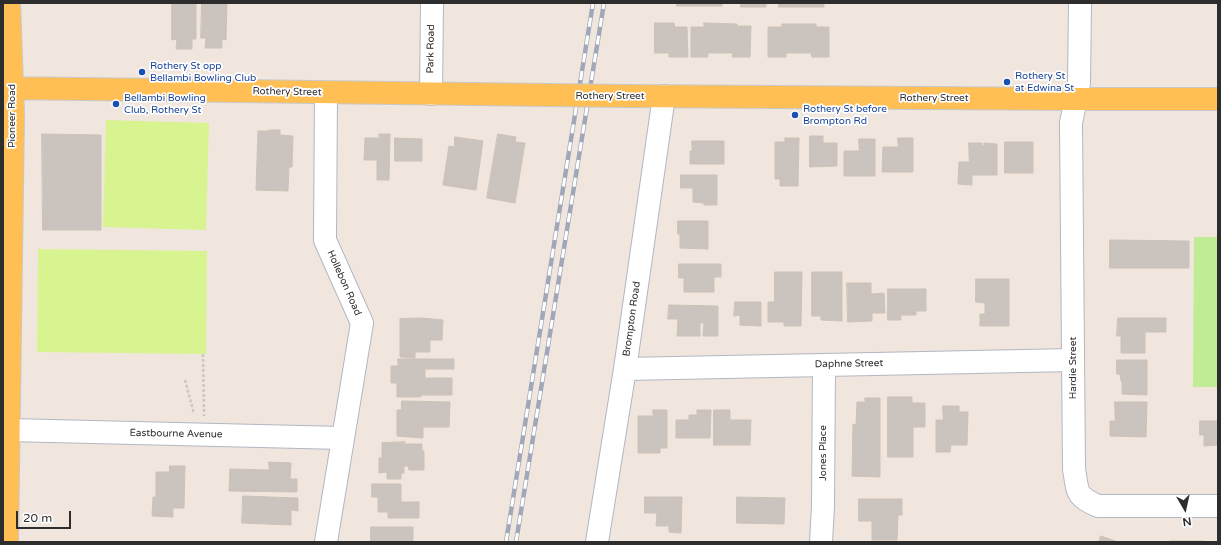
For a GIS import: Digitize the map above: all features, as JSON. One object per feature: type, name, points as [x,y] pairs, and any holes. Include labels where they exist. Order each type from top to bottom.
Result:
[{"type":"main road","name":"Pioneer Road","points":[[7,542],[6,472],[9,430],[9,3]]},
{"type":"main road","name":"Rothery Street","points":[[8,88],[549,96],[1218,99]]},
{"type":"street","name":"Park Road","points":[[431,94],[432,3]]},
{"type":"street","name":"Hardie Street","points":[[1080,3],[1080,83],[1075,99],[1071,123],[1074,469],[1079,494],[1085,500],[1098,506],[1218,506]]},
{"type":"street","name":"Hollebon Road","points":[[326,93],[325,240],[362,323],[326,542]]},
{"type":"street","name":"Brompton Road","points":[[597,542],[625,369],[664,96]]},
{"type":"street","name":"Daphne Street","points":[[625,369],[1073,360]]},
{"type":"street","name":"Jones Place","points":[[821,542],[823,506],[824,365]]},
{"type":"street","name":"Eastbourne Avenue","points":[[9,430],[343,438]]},
{"type":"path","points":[[203,354],[204,416]]},
{"type":"path","points":[[185,380],[195,416]]},
{"type":"green space","points":[[106,120],[209,123],[206,230],[103,227]]},
{"type":"green space","points":[[1194,237],[1218,237],[1218,387],[1193,387]]},
{"type":"green space","points":[[38,249],[207,251],[206,354],[37,352]]},
{"type":"building","points":[[172,3],[196,3],[196,39],[192,39],[192,49],[176,49],[177,39],[172,40]]},
{"type":"building","points":[[202,3],[227,3],[226,40],[222,39],[222,48],[205,48],[206,38],[201,38]]},
{"type":"building","points":[[677,3],[722,3],[722,6],[677,6]]},
{"type":"building","points":[[741,3],[766,3],[766,7],[741,7]]},
{"type":"building","points":[[779,3],[824,3],[824,7],[779,7]]},
{"type":"building","points":[[655,23],[674,23],[675,27],[687,27],[688,57],[669,57],[669,53],[655,53]]},
{"type":"building","points":[[704,23],[751,26],[750,57],[732,57],[733,53],[708,53],[708,57],[691,57],[691,27],[704,27]]},
{"type":"building","points":[[782,24],[816,24],[816,27],[829,27],[829,57],[812,57],[811,53],[786,53],[786,57],[768,57],[768,27],[782,27]]},
{"type":"building","points":[[280,130],[280,135],[293,136],[292,167],[289,167],[288,191],[256,190],[258,131]]},
{"type":"building","points":[[42,134],[101,135],[101,230],[43,230]]},
{"type":"building","points":[[379,134],[390,134],[389,180],[377,180],[377,160],[364,160],[365,138],[379,138]]},
{"type":"building","points":[[498,134],[516,137],[515,142],[525,143],[515,203],[487,198]]},
{"type":"building","points":[[810,136],[823,136],[823,143],[837,143],[837,166],[810,167]]},
{"type":"building","points":[[455,137],[483,141],[476,190],[443,185],[449,146],[454,147]]},
{"type":"building","points":[[395,138],[422,139],[422,161],[395,161]]},
{"type":"building","points":[[785,138],[799,138],[798,186],[780,186],[780,179],[775,179],[775,142],[785,142]]},
{"type":"building","points":[[898,138],[913,138],[913,172],[882,172],[883,147],[898,147]]},
{"type":"building","points":[[859,139],[875,139],[875,176],[844,176],[844,151],[859,151]]},
{"type":"building","points":[[692,141],[724,141],[724,164],[690,164]]},
{"type":"building","points":[[1005,142],[1033,142],[1033,173],[1005,173]]},
{"type":"building","points":[[969,143],[982,143],[982,146],[984,146],[984,143],[997,144],[997,175],[972,175],[972,185],[958,184],[959,162],[969,162]]},
{"type":"building","points":[[681,175],[717,175],[717,205],[704,205],[704,203],[693,202],[693,188],[681,188]]},
{"type":"building","points":[[678,221],[708,221],[708,249],[680,248]]},
{"type":"building","points":[[1110,240],[1189,241],[1189,268],[1110,268]]},
{"type":"building","points":[[679,264],[721,264],[721,277],[714,277],[714,292],[684,292],[684,278],[679,278]]},
{"type":"building","points":[[775,272],[802,272],[801,326],[784,326],[784,322],[768,322],[768,302],[774,302]]},
{"type":"building","points":[[812,272],[842,272],[842,321],[821,320],[821,316],[812,316]]},
{"type":"building","points":[[976,279],[1009,279],[1009,326],[980,326],[980,314],[985,314],[985,303],[976,302]]},
{"type":"building","points":[[847,283],[871,283],[871,294],[884,293],[885,313],[872,313],[872,321],[848,322]]},
{"type":"building","points":[[888,289],[926,289],[926,311],[916,311],[916,315],[901,315],[901,320],[888,320]]},
{"type":"building","points":[[735,302],[761,302],[761,326],[740,325],[740,315],[734,316]]},
{"type":"building","points":[[669,305],[718,306],[718,336],[703,336],[704,323],[700,323],[700,336],[677,336],[678,319],[668,319]]},
{"type":"building","points":[[421,318],[443,320],[442,340],[430,340],[430,352],[415,352],[415,358],[400,357],[400,319]]},
{"type":"building","points":[[1118,318],[1166,318],[1166,332],[1145,332],[1145,353],[1121,353],[1121,336],[1117,336]]},
{"type":"building","points":[[398,359],[454,359],[454,369],[425,369],[425,378],[452,378],[452,395],[397,397],[397,383],[391,383],[391,366],[398,366]]},
{"type":"building","points":[[1117,360],[1147,360],[1147,395],[1122,394],[1122,381],[1120,374],[1117,374]]},
{"type":"building","points":[[888,397],[912,397],[912,403],[925,403],[925,427],[913,427],[913,457],[888,457]]},
{"type":"building","points":[[865,398],[880,398],[880,477],[852,476],[853,424],[856,425],[857,402],[865,402]]},
{"type":"building","points":[[402,401],[450,402],[449,427],[423,427],[423,438],[397,436],[397,410],[401,410]]},
{"type":"building","points":[[1115,402],[1147,402],[1146,437],[1110,436],[1110,421],[1115,421]]},
{"type":"building","points":[[943,406],[959,406],[959,412],[968,412],[967,445],[951,445],[950,452],[936,452],[936,420],[943,420]]},
{"type":"building","points":[[653,410],[667,410],[667,448],[660,448],[660,453],[638,453],[638,416],[653,416]]},
{"type":"building","points":[[697,410],[711,410],[710,438],[676,438],[676,420],[689,420],[689,415],[697,415]]},
{"type":"building","points":[[714,410],[730,410],[730,420],[751,420],[750,445],[714,445]]},
{"type":"building","points":[[1200,421],[1218,421],[1218,445],[1204,446],[1204,435],[1200,435]]},
{"type":"building","points":[[405,442],[404,444],[422,444],[422,451],[424,451],[424,470],[409,470],[408,466],[404,466],[404,473],[401,473],[401,479],[387,479],[387,472],[379,473],[379,458],[382,458],[382,443]]},
{"type":"building","points":[[269,462],[291,463],[290,479],[297,479],[297,492],[229,491],[230,469],[269,470]]},
{"type":"building","points":[[170,466],[185,466],[184,508],[173,508],[173,517],[152,516],[153,497],[156,497],[156,472],[169,472]]},
{"type":"building","points":[[372,484],[401,484],[401,502],[419,502],[419,518],[388,518],[388,512],[378,512],[378,497],[372,497]]},
{"type":"building","points":[[243,496],[298,498],[298,511],[291,510],[291,525],[242,523]]},
{"type":"building","points":[[645,497],[682,497],[681,533],[669,532],[669,526],[656,526],[657,513],[645,513]]},
{"type":"building","points":[[737,497],[785,498],[784,524],[737,523]]},
{"type":"building","points":[[859,499],[902,499],[902,515],[898,515],[897,540],[872,540],[872,521],[859,521]]},
{"type":"building","points":[[371,527],[413,527],[413,542],[371,542]]},
{"type":"building","points":[[1101,536],[1118,542],[1099,542]]},
{"type":"building","points":[[1204,541],[1204,542],[1170,542]]},
{"type":"railway","points":[[506,542],[593,3]]},
{"type":"railway","points":[[516,542],[604,3]]},
{"type":"place","name":"Rothery St opp Bellambi Bowling Club","points":[[142,72]]},
{"type":"place","name":"Rothery St at Edwina St","points":[[1007,82]]},
{"type":"place","name":"Bellambi Bowling Club, Rothery St","points":[[116,104]]},
{"type":"place","name":"Rothery St before Brompton Rd","points":[[795,115]]}]
